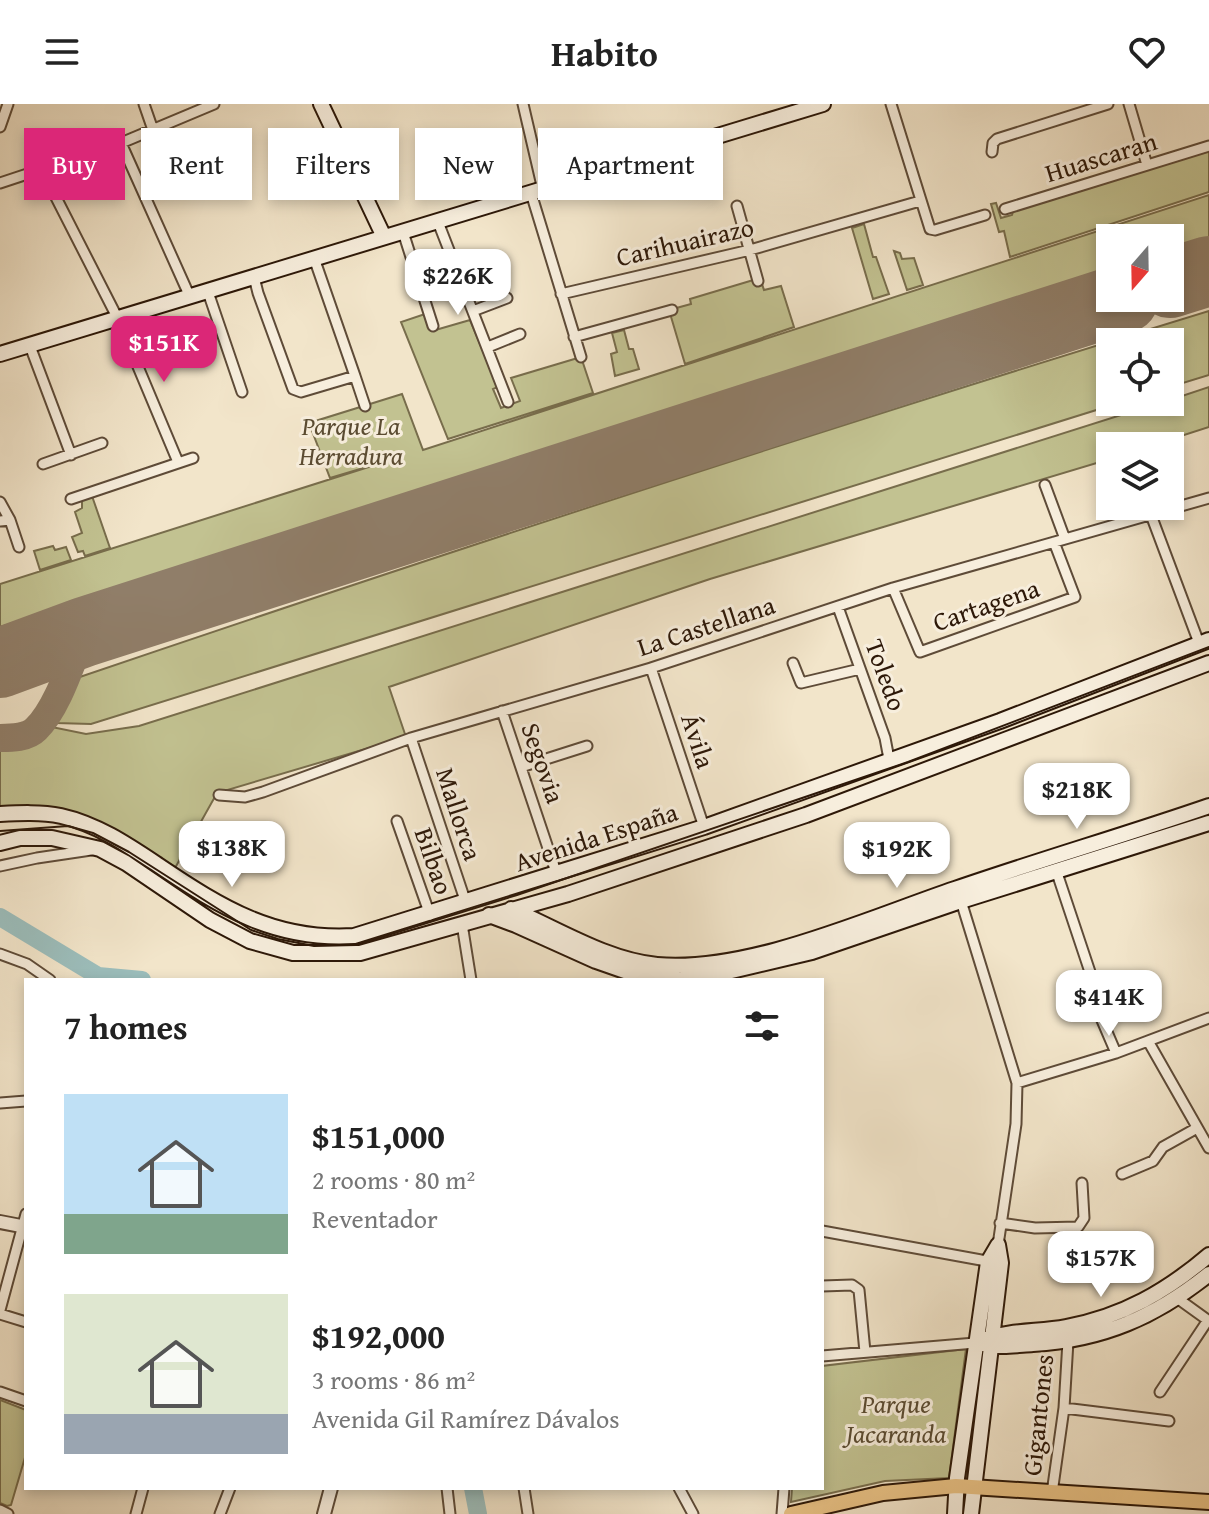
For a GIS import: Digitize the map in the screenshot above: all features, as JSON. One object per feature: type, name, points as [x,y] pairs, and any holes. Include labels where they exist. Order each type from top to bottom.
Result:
[{"type":"main road","points":[[321,104],[333,128]]},
{"type":"main road","points":[[0,354],[823,104]]},
{"type":"main road","points":[[367,200],[384,237]]},
{"type":"main road","name":"Avenida España","points":[[0,814],[39,813],[87,824],[128,844],[238,914],[298,935],[329,938],[354,936],[430,915],[704,827],[1000,721],[1204,641]]},
{"type":"main road","name":"Avenida España","points":[[0,843],[20,838],[52,838],[100,849],[228,931],[281,951],[327,955],[360,953],[568,894],[817,812],[1209,663]]},
{"type":"main road","points":[[697,978],[761,965],[1209,806]]},
{"type":"main road","points":[[958,895],[1057,873],[1209,823]]},
{"type":"main road","points":[[568,894],[557,914],[559,927],[612,967],[695,965],[852,932]]},
{"type":"main road","points":[[485,897],[568,934]]},
{"type":"main road","points":[[489,915],[612,967],[659,978]]},
{"type":"main road","points":[[955,1514],[975,1343],[998,1245]]},
{"type":"main road","points":[[975,1343],[1115,1315],[1159,1292],[1209,1255]]},
{"type":"main road","points":[[971,1514],[992,1341],[994,1262]]},
{"type":"main road","points":[[992,1341],[1068,1341],[1116,1329],[1177,1298],[1209,1274]]},
{"type":"main road","points":[[791,1514],[883,1493],[956,1486],[1209,1502]]},
{"type":"street","points":[[0,127],[8,104]]},
{"type":"street","points":[[144,104],[152,128]]},
{"type":"street","points":[[157,128],[194,108],[214,104]]},
{"type":"street","points":[[523,104],[537,191],[561,294],[581,357]]},
{"type":"street","points":[[891,104],[920,201],[932,230],[985,215]]},
{"type":"street","points":[[992,152],[997,139],[1108,104]]},
{"type":"street","points":[[1129,104],[1147,165]]},
{"type":"street","name":"Huascaran","points":[[1005,209],[1209,146]]},
{"type":"street","points":[[125,152],[190,297]]},
{"type":"street","points":[[0,183],[24,176]]},
{"type":"street","points":[[57,200],[118,319],[178,462]]},
{"type":"street","name":"Carihuairazo","points":[[561,294],[750,250],[920,201]]},
{"type":"street","points":[[737,206],[758,281]]},
{"type":"street","points":[[438,222],[508,402]]},
{"type":"street","points":[[403,232],[433,326]]},
{"type":"street","points":[[314,258],[365,406]]},
{"type":"street","points":[[458,275],[491,262]]},
{"type":"street","points":[[254,277],[296,392],[355,376]]},
{"type":"street","points":[[208,292],[242,392]]},
{"type":"street","points":[[473,311],[507,298]]},
{"type":"street","points":[[574,337],[672,310]]},
{"type":"street","points":[[488,347],[520,334]]},
{"type":"street","points":[[30,346],[71,455]]},
{"type":"street","points":[[43,464],[102,443]]},
{"type":"street","points":[[71,499],[193,458]]},
{"type":"street","points":[[1045,485],[1065,539]]},
{"type":"street","name":"La Castellana","points":[[1184,505],[1209,498]]},
{"type":"street","points":[[0,502],[5,521],[19,547]]},
{"type":"street","name":"La Castellana","points":[[219,795],[245,797],[263,792],[411,738],[651,668],[893,588],[1133,520]]},
{"type":"street","points":[[1153,520],[1204,641]]},
{"type":"street","name":"Cartagena","points":[[893,588],[920,652],[1075,597],[1054,542]]},
{"type":"street","name":"Toledo","points":[[838,607],[885,738],[889,759]]},
{"type":"street","points":[[793,663],[801,683],[860,669]]},
{"type":"street","name":"Ávila","points":[[651,668],[704,827]]},
{"type":"street","name":"Segovia","points":[[502,711],[557,875]]},
{"type":"street","name":"Mallorca","points":[[411,738],[466,903]]},
{"type":"street","points":[[521,767],[587,746]]},
{"type":"street","name":"Bilbao","points":[[397,821],[430,915]]},
{"type":"street","points":[[0,866],[100,849]]},
{"type":"street","points":[[1057,873],[1097,993],[1092,997],[1116,1053]]},
{"type":"street","points":[[958,895],[1017,1083],[1016,1124],[998,1245]]},
{"type":"street","points":[[462,924],[471,978]]},
{"type":"street","points":[[0,954],[27,964],[47,978]]},
{"type":"street","points":[[1017,1083],[1116,1053],[1209,1018]]},
{"type":"street","points":[[1148,1041],[1209,1148]]},
{"type":"street","points":[[0,1103],[24,1101]]},
{"type":"street","points":[[1122,1174],[1154,1160],[1163,1147],[1197,1128]]},
{"type":"street","points":[[1000,1223],[1035,1228],[1078,1227],[1084,1218],[1082,1183]]},
{"type":"street","points":[[0,1222],[24,1223]]},
{"type":"street","points":[[24,1227],[0,1312],[24,1321]]},
{"type":"street","points":[[824,1231],[994,1262]]},
{"type":"street","points":[[824,1286],[852,1285],[859,1290],[865,1352]]},
{"type":"street","points":[[1160,1392],[1208,1321],[1177,1298]]},
{"type":"street","name":"Gigantones","points":[[1052,1493],[1064,1408],[1068,1341]]},
{"type":"street","points":[[824,1356],[975,1343]]},
{"type":"street","points":[[0,1392],[24,1400]]},
{"type":"street","points":[[1064,1408],[1169,1421]]},
{"type":"street","points":[[136,1514],[142,1490]]},
{"type":"street","points":[[220,1514],[229,1490]]},
{"type":"street","points":[[324,1514],[330,1490]]},
{"type":"street","points":[[447,1490],[450,1514]]},
{"type":"street","points":[[524,1490],[528,1514]]},
{"type":"street","points":[[680,1490],[693,1514]]},
{"type":"street","points":[[782,1514],[784,1490]]},
{"type":"street","points":[[0,1510],[8,1514]]},
{"type":"green space","points":[[1209,150],[1209,192],[1111,224],[1096,224],[1096,229],[1010,257],[1004,231],[999,232],[991,204],[996,203],[1001,218],[1012,215],[1014,208]]},
{"type":"green space","points":[[1209,195],[1209,238],[1184,246],[1184,224],[1120,224]]},
{"type":"green space","points":[[864,224],[873,257],[876,257],[889,294],[873,299],[852,228]]},
{"type":"green space","name":"Parque La Herradura","points":[[1096,232],[1096,275],[0,627],[0,584],[397,458],[330,478],[309,423],[402,394],[423,450]]},
{"type":"green space","points":[[894,251],[900,253],[902,259],[914,258],[923,285],[907,290]]},
{"type":"green space","points":[[760,278],[764,290],[781,286],[794,327],[685,364],[669,310],[691,304],[690,299]]},
{"type":"green space","points":[[1209,311],[1209,375],[1184,383],[1184,328],[1154,328]]},
{"type":"green space","points":[[425,314],[432,331],[470,320],[498,387],[493,389],[501,408],[520,401],[511,378],[581,357],[593,393],[448,439],[401,322]]},
{"type":"green space","points":[[624,330],[639,369],[615,376],[611,354],[617,352],[612,333]]},
{"type":"green space","points":[[1096,346],[1096,410],[91,724],[56,723],[51,720],[68,681],[352,585]]},
{"type":"green space","points":[[1209,387],[1209,427],[1184,435],[1184,432],[1096,432],[1096,463],[710,579],[389,687],[406,737],[217,793],[175,868],[120,834],[0,809],[0,740],[20,740],[47,726],[86,734],[139,726],[1118,416],[1184,416],[1184,395]]},
{"type":"green space","points":[[92,496],[110,548],[85,556],[83,551],[78,552],[72,537],[82,533],[75,512],[82,508],[82,500]]},
{"type":"green space","points":[[53,546],[55,550],[66,547],[71,560],[40,570],[34,551]]},
{"type":"green space","name":"Parque Jacaranda","points":[[966,1349],[949,1478],[885,1481],[791,1502],[792,1490],[824,1490],[824,1366]]},
{"type":"green space","points":[[977,1349],[987,1350],[972,1481],[962,1481]]},
{"type":"green space","points":[[0,1400],[24,1409],[24,1461],[11,1505],[0,1503]]},
{"type":"waterway","points":[[0,917],[98,976],[120,978]]},
{"type":"waterway","points":[[473,1490],[478,1514]]},
{"type":"taxiway","points":[[0,738],[28,734],[44,720],[58,696],[84,632]]},
{"type":"runway","points":[[1184,279],[1209,271]]},
{"type":"runway","points":[[0,663],[84,632],[1096,307]]},
{"type":"tram line","points":[[0,831],[68,826],[93,833],[129,852],[251,930],[314,946],[356,945],[517,895],[908,762],[1209,647]]}]
